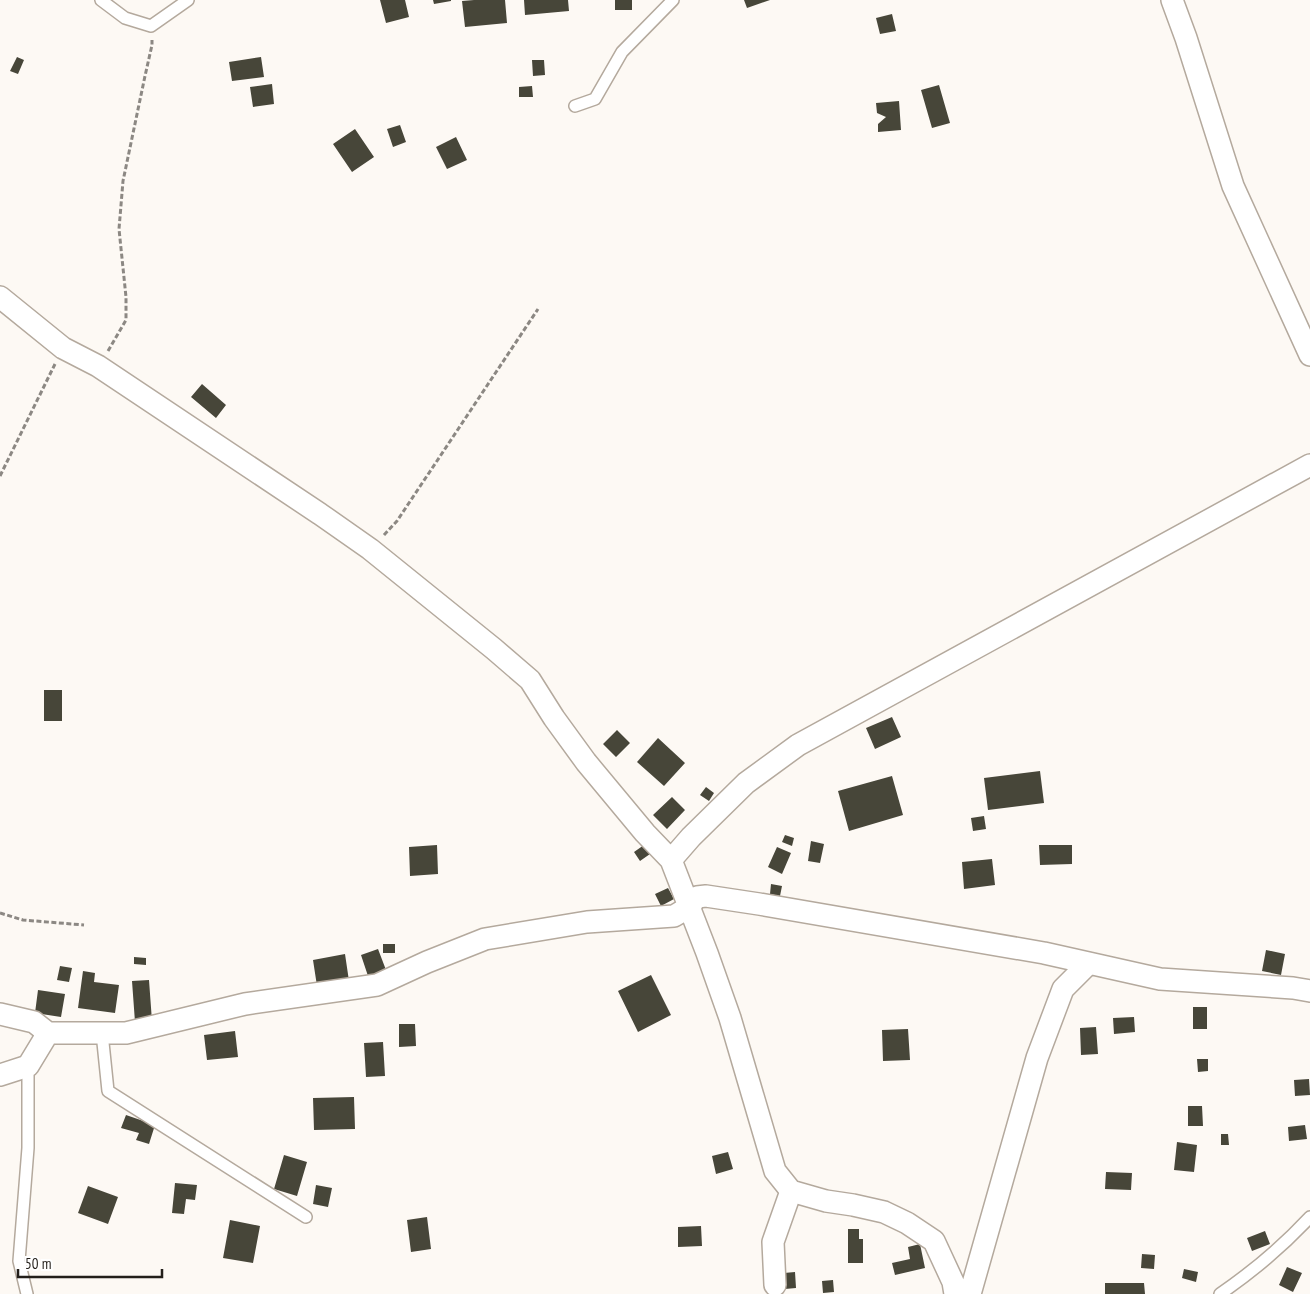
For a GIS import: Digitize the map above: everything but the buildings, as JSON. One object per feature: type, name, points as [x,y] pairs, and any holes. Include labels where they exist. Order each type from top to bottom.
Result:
[{"type":"street","points":[[1172,0],[1233,186],[1310,354]]},
{"type":"street","points":[[0,297],[63,348],[98,366],[370,549],[494,648],[530,680],[554,718],[586,762],[645,833],[671,860],[730,1018],[775,1171],[791,1191],[826,1201],[884,1212],[907,1223],[934,1241],[953,1282],[955,1294]]},
{"type":"street","points":[[671,860],[691,837],[746,783],[798,745],[1310,465]]},
{"type":"street","points":[[0,1014],[34,1022],[48,1033],[126,1033],[245,1004],[377,985],[427,962],[485,939],[587,922],[674,916],[689,907],[697,897],[706,896],[1044,953],[1160,979],[1293,988],[1310,991]]},
{"type":"street","points":[[970,1294],[1037,1058],[1063,989],[1088,963]]},
{"type":"street","points":[[0,1075],[28,1066],[48,1033]]},
{"type":"street","points":[[775,1285],[773,1242],[791,1191]]},
{"type":"lane","points":[[101,0],[125,18],[152,26],[188,0]]},
{"type":"lane","points":[[575,106],[595,99],[622,52],[673,0]]},
{"type":"lane","points":[[102,1033],[108,1091],[306,1217]]},
{"type":"lane","points":[[27,1294],[19,1260],[28,1148],[28,1066]]},
{"type":"lane","points":[[1220,1294],[1242,1279],[1296,1232],[1310,1217]]},
{"type":"path","points":[[98,366],[126,320],[126,297],[119,229],[125,172],[152,45],[152,26]]},
{"type":"path","points":[[370,549],[397,521],[538,309]]},
{"type":"path","points":[[0,476],[63,348]]},
{"type":"path","points":[[0,913],[23,920],[84,925]]}]
